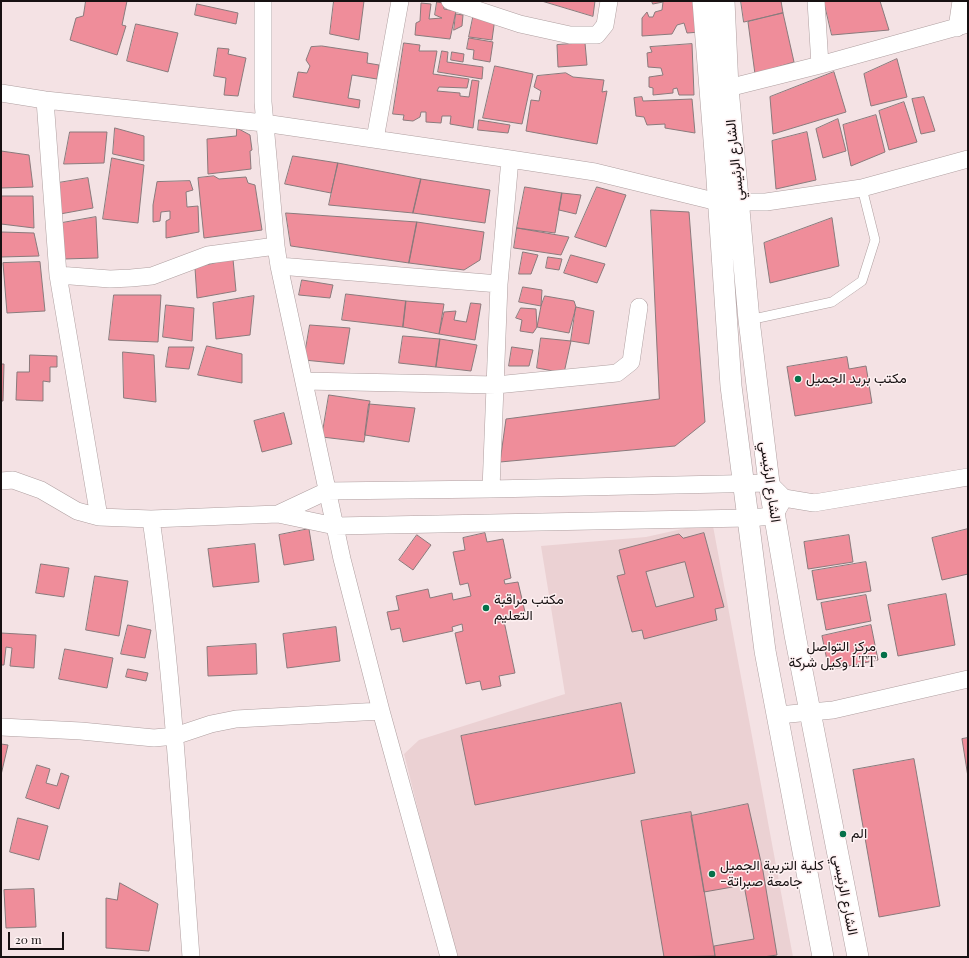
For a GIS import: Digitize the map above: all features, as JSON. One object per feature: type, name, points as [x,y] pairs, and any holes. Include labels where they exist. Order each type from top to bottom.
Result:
[{"type":"street","points":[[263,1],[264,124],[279,266],[334,526],[381,711],[449,957]]},
{"type":"street","points":[[375,140],[400,1]]},
{"type":"street","points":[[450,1],[520,24],[570,35],[597,35],[605,25],[608,1]]},
{"type":"street","name":"الشارع الرئيسي","points":[[703,1],[731,386],[765,651],[822,957]]},
{"type":"street","name":"الشارع الرئيسي","points":[[724,1],[728,88],[749,320],[769,483],[779,507],[810,714],[858,957]]},
{"type":"street","points":[[816,1],[820,65]]},
{"type":"street","points":[[728,88],[820,65],[963,26],[962,1]]},
{"type":"street","points":[[1,93],[45,100],[264,124],[510,159],[595,172],[718,202],[766,202],[862,188],[968,159]]},
{"type":"street","points":[[45,100],[58,275],[99,516]]},
{"type":"street","points":[[491,489],[499,284],[510,159]]},
{"type":"street","points":[[58,275],[110,278],[152,276],[208,255],[276,246]]},
{"type":"street","points":[[279,266],[499,284]]},
{"type":"street","points":[[304,381],[496,385],[617,373],[631,362],[639,307]]},
{"type":"street","points":[[1,481],[14,480],[41,490],[77,511],[99,516],[151,519],[278,514],[334,526],[748,518],[779,507],[814,503],[968,477]]},
{"type":"street","points":[[278,514],[327,491],[769,483]]},
{"type":"street","points":[[151,519],[159,575],[175,736],[191,957]]},
{"type":"street","points":[[778,716],[810,714],[833,710],[968,679]]},
{"type":"street","points":[[1,727],[81,731],[154,738],[175,736],[211,724],[236,719],[381,711]]},
{"type":"lane","points":[[749,320],[832,302],[862,281],[875,240],[862,188]]},
{"type":"shaded area","points":[[713,526],[793,957],[455,957],[404,754],[419,740],[565,694],[541,546],[646,537],[691,527]]},
{"type":"building","points":[[86,1],[127,1],[122,25],[126,26],[117,55],[70,40],[76,18],[83,16]]},
{"type":"building","points":[[334,1],[364,1],[359,40],[330,34]]},
{"type":"building","points":[[542,1],[595,1],[593,16]]},
{"type":"building","points":[[652,1],[698,1],[701,32],[687,33],[684,23],[677,25],[672,34],[642,36],[642,18],[647,12],[649,17],[653,17],[655,12],[662,10],[663,2],[653,4]]},
{"type":"building","points":[[741,1],[781,1],[783,13],[744,22]]},
{"type":"building","points":[[824,1],[880,1],[889,30],[832,35]]},
{"type":"building","points":[[437,2],[443,3],[444,9],[456,11],[450,39],[415,35],[416,23],[420,21],[421,3],[431,4],[429,19],[442,18],[435,15]]},
{"type":"building","points":[[197,4],[238,13],[236,24],[195,15]]},
{"type":"building","points":[[474,13],[495,18],[492,40],[469,37]]},
{"type":"building","points":[[783,13],[794,62],[755,74],[748,22]]},
{"type":"building","points":[[456,14],[463,15],[462,26],[454,30]]},
{"type":"building","points":[[136,24],[178,33],[168,72],[127,61]]},
{"type":"building","points":[[469,38],[493,42],[490,62],[473,59],[474,50],[467,49]]},
{"type":"building","points":[[404,43],[420,45],[419,51],[437,51],[433,74],[469,79],[467,88],[439,87],[437,91],[460,93],[460,96],[469,97],[472,80],[479,81],[473,128],[450,124],[451,116],[442,116],[441,123],[426,122],[426,112],[421,112],[420,117],[413,121],[403,120],[404,115],[393,114]]},
{"type":"building","points":[[585,43],[587,65],[558,67],[557,45]]},
{"type":"building","points":[[692,44],[694,95],[679,95],[677,88],[673,89],[673,93],[653,95],[653,88],[649,87],[649,77],[663,75],[661,68],[648,67],[647,53],[652,52],[650,47]]},
{"type":"building","points":[[322,46],[368,53],[367,63],[379,65],[377,79],[352,75],[348,98],[360,100],[359,108],[293,97],[298,72],[307,73],[310,66],[306,60],[311,47]]},
{"type":"building","points":[[218,48],[229,49],[228,54],[246,58],[238,96],[224,95],[226,78],[214,76]]},
{"type":"building","points":[[442,51],[448,52],[447,62],[483,67],[482,79],[438,72]]},
{"type":"building","points":[[452,52],[464,54],[463,62],[451,60]]},
{"type":"building","points":[[897,59],[907,97],[871,106],[864,74]]},
{"type":"building","points":[[495,66],[533,74],[522,124],[483,118]]},
{"type":"building","points":[[834,72],[846,112],[773,134],[770,97]]},
{"type":"building","points":[[566,73],[573,77],[604,80],[602,92],[607,91],[597,144],[526,131],[531,100],[539,101],[541,91],[534,87],[537,76]]},
{"type":"building","points":[[642,97],[643,101],[692,99],[695,133],[665,128],[665,124],[647,125],[644,117],[636,116],[634,98]]},
{"type":"building","points":[[924,97],[935,131],[921,134],[912,99]]},
{"type":"building","points":[[904,102],[917,142],[889,150],[879,111]]},
{"type":"building","points":[[876,115],[885,152],[851,166],[843,125]]},
{"type":"building","points":[[838,119],[846,151],[823,158],[816,129]]},
{"type":"building","points":[[479,120],[510,125],[508,133],[478,130]]},
{"type":"building","points":[[115,128],[144,136],[144,161],[113,154]]},
{"type":"building","points":[[237,128],[250,135],[252,150],[250,151],[251,169],[208,174],[207,139],[236,136]]},
{"type":"building","points":[[70,132],[107,132],[104,163],[64,164]]},
{"type":"building","points":[[807,132],[816,180],[776,189],[772,141]]},
{"type":"building","points":[[1,151],[29,155],[33,187],[1,188]]},
{"type":"building","points":[[293,156],[338,163],[331,193],[285,184]]},
{"type":"building","points":[[112,158],[144,165],[138,223],[103,219]]},
{"type":"building","points":[[338,163],[421,179],[413,213],[329,205]]},
{"type":"building","points":[[214,176],[219,179],[246,177],[248,183],[255,185],[262,230],[204,238],[198,178]]},
{"type":"building","points":[[88,178],[93,208],[60,214],[58,183]]},
{"type":"building","points":[[421,179],[490,190],[485,223],[413,213]]},
{"type":"building","points":[[190,181],[193,190],[186,192],[187,207],[198,206],[199,232],[166,238],[166,221],[170,219],[170,211],[161,212],[160,221],[153,222],[153,205],[157,182]]},
{"type":"building","points":[[525,187],[562,193],[555,233],[517,228]]},
{"type":"building","points":[[597,187],[626,195],[606,247],[575,237]]},
{"type":"building","points":[[562,193],[581,195],[576,214],[559,210]]},
{"type":"building","points":[[2,196],[33,196],[34,228],[1,224]]},
{"type":"building","points":[[651,210],[689,212],[705,422],[675,446],[500,462],[506,419],[659,399]]},
{"type":"building","points":[[286,213],[417,222],[409,263],[291,246]]},
{"type":"building","points":[[96,217],[98,258],[63,259],[62,223]]},
{"type":"building","points":[[832,218],[839,266],[770,283],[764,243]]},
{"type":"building","points":[[417,222],[484,232],[480,260],[464,270],[409,263]]},
{"type":"building","points":[[517,228],[569,237],[561,255],[514,248]]},
{"type":"building","points":[[2,232],[34,233],[39,256],[1,257]]},
{"type":"building","points":[[523,252],[538,255],[531,274],[519,274]]},
{"type":"building","points":[[571,255],[605,264],[597,283],[564,273]]},
{"type":"building","points":[[548,257],[562,259],[559,270],[546,268]]},
{"type":"building","points":[[233,259],[236,291],[197,298],[195,268]]},
{"type":"building","points":[[40,262],[45,311],[7,313],[3,263]]},
{"type":"building","points":[[302,280],[333,285],[330,298],[299,295]]},
{"type":"building","points":[[523,287],[542,290],[541,306],[519,302]]},
{"type":"building","points":[[346,294],[406,301],[403,327],[342,320]]},
{"type":"building","points":[[114,295],[161,295],[158,342],[109,340]]},
{"type":"building","points":[[254,296],[250,335],[216,339],[213,303]]},
{"type":"building","points":[[545,296],[574,301],[576,307],[569,333],[537,327],[541,306]]},
{"type":"building","points":[[406,301],[444,304],[439,334],[403,327]]},
{"type":"building","points":[[471,303],[481,304],[475,340],[439,334],[444,312],[456,311],[454,320],[466,322]]},
{"type":"building","points":[[166,305],[194,308],[192,341],[163,337]]},
{"type":"building","points":[[576,307],[594,311],[589,344],[571,341]]},
{"type":"building","points":[[521,308],[536,309],[537,327],[533,333],[520,331],[522,320],[516,318]]},
{"type":"building","points":[[310,325],[350,328],[344,364],[304,360]]},
{"type":"building","points":[[403,336],[440,339],[436,367],[399,363]]},
{"type":"building","points":[[541,338],[571,341],[564,373],[537,368]]},
{"type":"building","points":[[440,339],[477,345],[471,371],[436,367]]},
{"type":"building","points":[[207,346],[242,354],[242,383],[198,375]]},
{"type":"building","points":[[169,347],[194,347],[189,369],[166,367]]},
{"type":"building","points":[[512,347],[533,350],[529,366],[509,366]]},
{"type":"building","points":[[123,352],[154,355],[156,402],[124,398]]},
{"type":"building","points":[[30,355],[57,356],[57,367],[50,367],[50,382],[43,381],[43,401],[16,400],[17,372],[29,372]]},
{"type":"building","points":[[847,357],[849,369],[866,366],[872,403],[795,416],[787,367]]},
{"type":"building","points":[[1,364],[4,364],[3,401],[1,401]]},
{"type":"building","points":[[329,395],[370,401],[364,442],[322,437]]},
{"type":"building","points":[[369,404],[415,408],[409,442],[365,435]]},
{"type":"building","points":[[284,413],[292,444],[262,452],[254,421]]},
{"type":"building","points":[[309,529],[314,560],[284,565],[279,535]]},
{"type":"building","points":[[968,529],[968,574],[942,580],[932,538]]},
{"type":"building","points":[[485,533],[487,542],[503,539],[511,578],[504,580],[505,584],[518,582],[525,612],[498,618],[498,622],[504,621],[515,673],[499,676],[501,686],[482,690],[480,681],[466,684],[455,633],[463,631],[462,624],[452,627],[453,631],[403,642],[400,628],[391,630],[387,612],[399,610],[396,596],[428,589],[430,598],[452,593],[453,600],[471,596],[468,583],[460,585],[453,552],[465,550],[463,538]]},
{"type":"building","points":[[704,533],[724,607],[715,609],[717,620],[644,639],[642,630],[632,632],[617,576],[625,574],[619,550],[679,534],[683,538]],"holes":[[[685,562],[694,597],[656,607],[646,572]]]},
{"type":"building","points":[[417,535],[431,545],[413,570],[399,560]]},
{"type":"building","points":[[849,535],[853,562],[808,569],[804,542]]},
{"type":"building","points":[[255,544],[259,582],[213,587],[208,549]]},
{"type":"building","points":[[866,562],[871,591],[817,600],[812,571]]},
{"type":"building","points":[[41,564],[69,568],[64,597],[36,593]]},
{"type":"building","points":[[95,576],[128,581],[119,636],[86,630]]},
{"type":"building","points":[[946,594],[955,645],[898,656],[888,605]]},
{"type":"building","points":[[866,595],[871,621],[826,630],[821,603]]},
{"type":"building","points":[[128,625],[151,630],[145,658],[121,654]]},
{"type":"building","points":[[871,625],[878,660],[829,670],[822,636]]},
{"type":"building","points":[[336,627],[340,661],[287,668],[283,634]]},
{"type":"building","points":[[1,633],[36,635],[34,668],[10,666],[12,648],[6,647],[4,665],[1,665]]},
{"type":"building","points":[[256,644],[257,674],[208,676],[207,647]]},
{"type":"building","points":[[65,649],[113,658],[107,688],[59,679]]},
{"type":"building","points":[[128,669],[148,673],[146,681],[126,677]]},
{"type":"building","points":[[621,703],[635,773],[475,805],[461,736]]},
{"type":"building","points":[[968,738],[968,777],[962,739]]},
{"type":"building","points":[[1,744],[8,745],[1,775]]},
{"type":"building","points":[[914,759],[940,906],[879,917],[853,770]]},
{"type":"building","points":[[37,765],[50,769],[46,783],[57,786],[61,773],[69,776],[59,809],[26,798]]},
{"type":"building","points":[[748,804],[763,871],[777,955],[763,957],[715,957],[714,946],[754,939],[744,885],[704,892],[691,816]]},
{"type":"building","points":[[691,812],[715,956],[664,957],[641,821]]},
{"type":"building","points":[[18,818],[48,826],[39,860],[10,852]]},
{"type":"building","points":[[120,883],[158,904],[149,951],[106,948],[106,898],[117,900]]},
{"type":"building","points":[[34,889],[36,927],[6,928],[4,890]]},
{"type":"place","name":"مكتب بريد الجميل","points":[[798,379]]},
{"type":"place","name":"مكتب مراقبة التعليم","points":[[486,608]]},
{"type":"place","name":"مركز التواصل وكيل شركة LTT","points":[[884,655]]},
{"type":"place","name":"الم","points":[[843,834]]},
{"type":"place","name":"كلية التربية الجميل -جامعة صبراتة","points":[[712,874]]}]
